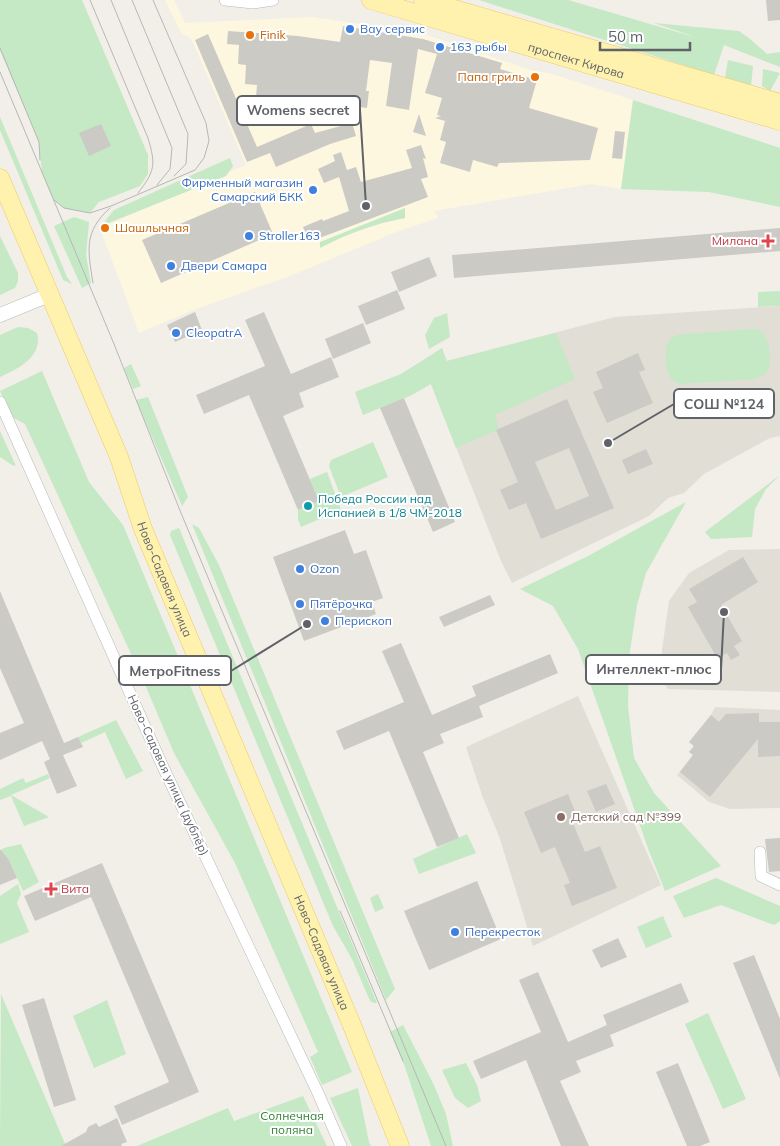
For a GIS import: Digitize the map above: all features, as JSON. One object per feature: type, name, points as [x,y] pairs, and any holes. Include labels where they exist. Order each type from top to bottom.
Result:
[{"type":"main road","name":"проспект Кирова","points":[[371,0],[780,120]]},
{"type":"main road","name":"проспект Кирова","points":[[423,0],[464,6],[780,103]]},
{"type":"main road","name":"Ново-Садовая улица","points":[[0,178],[119,457],[143,529],[351,1023],[400,1146]]},
{"type":"street","points":[[226,0],[253,3],[273,0]]},
{"type":"street","points":[[0,315],[49,294]]},
{"type":"street","name":"Ново-Садовая улица (дублёр)","points":[[0,402],[163,767],[318,1093],[341,1146]]},
{"type":"street","points":[[760,852],[761,876],[780,885]]},
{"type":"shaded area","points":[[165,0],[174,0],[185,23],[313,17],[424,34],[531,70],[552,74],[633,100],[621,189],[591,184],[434,211],[438,218],[396,232],[290,276],[193,310],[139,333],[100,228],[246,165],[191,38],[181,33]]},
{"type":"shaded area","points":[[780,306],[780,436],[770,438],[704,474],[684,493],[668,498],[649,516],[512,583],[501,561],[431,384],[447,361],[615,317]]},
{"type":"shaded area","points":[[780,549],[780,692],[668,689],[661,679],[662,650],[669,601],[689,573],[729,550]]},
{"type":"shaded area","name":"Детский сад №399","points":[[578,696],[661,885],[533,946],[499,836],[483,798],[466,747]]},
{"type":"shaded area","points":[[715,707],[780,710],[780,808],[730,809],[709,802],[677,775],[693,755],[689,752],[694,746],[689,742],[711,715]]},
{"type":"green space","points":[[0,0],[82,0],[148,155],[148,174],[140,186],[99,202],[90,213],[64,208],[53,199],[42,173],[39,142],[0,50]]},
{"type":"green space","points":[[479,0],[568,0],[698,38],[654,23],[739,31],[767,54],[780,52],[780,67],[724,45],[714,75]]},
{"type":"green space","points":[[728,60],[753,66],[751,86],[725,78]]},
{"type":"green space","points":[[763,69],[780,73],[770,91],[762,86]]},
{"type":"green space","points":[[633,100],[780,148],[780,207],[709,192],[621,189]]},
{"type":"green space","points":[[0,117],[67,277],[72,284],[63,280],[0,130]]},
{"type":"green space","points":[[230,158],[233,166],[226,176],[101,226],[114,210]]},
{"type":"green space","points":[[405,208],[405,218],[362,230],[320,248],[320,242]]},
{"type":"green space","points":[[74,217],[89,222],[86,255],[91,283],[82,288],[54,226]]},
{"type":"green space","points":[[0,236],[18,273],[18,281],[15,288],[0,295]]},
{"type":"green space","points":[[780,291],[780,306],[758,307],[758,292]]},
{"type":"green space","points":[[447,313],[450,337],[429,349],[425,335],[434,318]]},
{"type":"green space","points":[[18,327],[28,328],[37,333],[36,349],[28,361],[0,377],[0,335]]},
{"type":"green space","points":[[752,329],[764,334],[769,345],[770,363],[764,375],[755,379],[681,384],[670,377],[667,370],[666,354],[667,344],[673,337],[683,334]]},
{"type":"green space","points":[[556,333],[575,379],[495,415],[499,429],[456,448],[431,384],[412,395],[363,415],[355,392],[401,374],[442,348],[447,361]]},
{"type":"green space","points":[[131,364],[141,386],[133,389],[124,368]]},
{"type":"green space","points":[[42,371],[89,482],[123,525],[352,1072],[322,1085],[310,1057],[318,1052],[235,863],[174,753],[144,682],[25,424],[12,417],[0,391]]},
{"type":"green space","points":[[148,397],[188,497],[182,506],[136,400]]},
{"type":"green space","points":[[0,431],[16,466],[0,457]]},
{"type":"green space","points":[[373,442],[388,477],[341,497],[329,466],[331,460]]},
{"type":"green space","points":[[327,472],[341,510],[301,527],[298,519],[298,510],[319,501],[310,479]]},
{"type":"green space","points":[[780,475],[766,489],[755,509],[752,537],[711,539],[705,532]]},
{"type":"green space","points":[[686,502],[646,573],[637,605],[629,658],[628,706],[634,758],[654,793],[721,866],[665,891],[649,851],[578,649],[553,606],[520,589],[588,556]]},
{"type":"green space","points":[[192,524],[199,528],[219,565],[395,989],[386,1000]]},
{"type":"green space","points":[[179,528],[377,1003],[370,1001],[352,959],[333,926],[170,535],[171,531]]},
{"type":"green space","points":[[116,720],[143,771],[126,779],[105,732],[81,743],[78,737]]},
{"type":"green space","points":[[48,774],[50,778],[11,795],[49,817],[24,826],[11,796],[0,800],[0,789],[23,778],[26,783]]},
{"type":"green space","points":[[467,834],[476,853],[419,874],[413,859]]},
{"type":"green space","points":[[21,844],[39,882],[23,891],[9,860],[0,853],[4,848]]},
{"type":"green space","points":[[716,878],[780,906],[780,921],[774,925],[721,905],[684,918],[673,896]]},
{"type":"green space","points":[[18,884],[21,894],[17,903],[29,932],[0,944],[0,896]]},
{"type":"green space","points":[[378,894],[384,908],[375,912],[370,898]]},
{"type":"green space","points":[[663,916],[672,937],[646,948],[637,927]]},
{"type":"green space","points":[[1,994],[66,1146],[0,1146]]},
{"type":"green space","points":[[107,1000],[126,1054],[94,1068],[73,1016]]},
{"type":"green space","points":[[708,1013],[746,1099],[723,1109],[685,1024]]},
{"type":"green space","points":[[403,1025],[433,1083],[446,1114],[453,1146],[431,1146],[405,1067],[390,1032]]},
{"type":"green space","points":[[466,1063],[477,1085],[481,1101],[468,1108],[455,1098],[442,1070]]},
{"type":"green space","points":[[358,1088],[371,1146],[352,1146],[330,1098]]},
{"type":"green space","name":"Солнечная поляна","points":[[303,1096],[327,1146],[137,1146],[228,1108],[234,1121]]},
{"type":"building","points":[[766,0],[780,0],[780,20],[768,21]]},
{"type":"building","points":[[343,26],[423,39],[502,63],[500,69],[537,80],[529,108],[598,128],[590,160],[499,163],[497,167],[473,160],[470,172],[440,163],[446,142],[440,140],[445,121],[435,118],[441,116],[437,115],[442,98],[425,93],[437,54],[418,49],[409,110],[386,106],[392,63],[370,60],[366,91],[369,91],[367,108],[294,98],[293,111],[255,108],[257,85],[245,84],[246,65],[238,64],[239,45],[227,44],[228,31],[298,36],[340,42]]},
{"type":"building","points":[[208,34],[257,147],[311,124],[315,133],[352,123],[356,136],[330,144],[276,167],[270,153],[247,162],[195,40]]},
{"type":"building","points":[[419,114],[426,136],[413,132]]},
{"type":"building","points":[[101,124],[111,146],[89,156],[79,133]]},
{"type":"building","points":[[615,131],[625,132],[622,159],[612,158]]},
{"type":"building","points":[[421,145],[426,159],[423,158],[428,177],[421,179],[428,197],[309,242],[303,227],[349,211],[339,177],[324,183],[318,169],[335,161],[333,155],[341,152],[347,170],[356,167],[361,182],[412,168],[406,150]]},
{"type":"building","points":[[255,192],[273,234],[161,283],[142,240]]},
{"type":"building","points":[[780,228],[780,251],[454,278],[452,255]]},
{"type":"building","points":[[429,257],[437,276],[399,292],[391,272]]},
{"type":"building","points":[[397,290],[405,309],[366,325],[358,306]]},
{"type":"building","points":[[195,312],[202,330],[175,342],[167,325]]},
{"type":"building","points":[[264,312],[291,374],[331,357],[339,377],[299,393],[304,407],[283,416],[319,501],[298,510],[249,395],[204,414],[196,395],[265,366],[245,320]]},
{"type":"building","points":[[363,323],[371,343],[333,359],[325,339]]},
{"type":"building","points":[[638,353],[645,370],[639,372],[653,403],[607,423],[593,392],[603,388],[596,372]]},
{"type":"building","points":[[404,398],[455,522],[433,532],[380,408]]},
{"type":"building","points":[[567,399],[614,508],[541,539],[526,503],[509,510],[500,490],[518,482],[496,430]],"holes":[[[569,448],[589,496],[556,510],[535,462]]]},
{"type":"building","points":[[646,449],[653,464],[628,474],[622,460]]},
{"type":"building","points":[[345,530],[354,554],[366,550],[383,598],[372,602],[376,614],[304,641],[273,557]]},
{"type":"building","points":[[743,557],[758,582],[721,605],[742,641],[734,646],[740,655],[731,660],[727,653],[717,658],[688,607],[697,602],[689,589]]},
{"type":"building","points":[[0,591],[64,743],[78,737],[83,747],[63,755],[77,786],[57,794],[44,762],[50,759],[42,741],[0,760],[0,733],[24,723],[0,668]]},
{"type":"building","points":[[490,595],[495,605],[444,627],[439,617]]},
{"type":"building","points":[[401,643],[432,715],[476,696],[472,686],[550,654],[558,673],[479,706],[483,717],[440,734],[444,743],[423,752],[459,838],[437,847],[389,731],[344,750],[336,731],[404,702],[382,651]]},
{"type":"building","points":[[759,713],[759,722],[780,722],[780,756],[758,757],[758,739],[710,797],[680,772],[693,755],[689,752],[694,746],[689,742],[711,715],[719,722],[726,714]]},
{"type":"building","points":[[606,784],[615,804],[596,812],[587,791]]},
{"type":"building","points":[[568,794],[578,819],[572,821],[585,852],[600,846],[617,888],[572,906],[564,885],[570,883],[555,847],[541,853],[524,812]]},
{"type":"building","points":[[780,838],[780,871],[769,872],[765,839]]},
{"type":"building","points":[[0,849],[9,860],[17,878],[0,885]]},
{"type":"building","points":[[102,863],[199,1092],[122,1125],[114,1106],[169,1082],[91,897],[35,921],[24,896]]},
{"type":"building","points":[[477,881],[501,939],[429,970],[404,911]]},
{"type":"building","points":[[618,938],[627,957],[601,968],[592,950]]},
{"type":"building","points":[[754,955],[780,1019],[780,1079],[733,963]]},
{"type":"building","points":[[538,972],[568,1042],[607,1025],[603,1015],[681,983],[689,1002],[610,1035],[614,1046],[576,1061],[581,1072],[560,1081],[589,1146],[561,1146],[526,1060],[481,1079],[473,1061],[541,1032],[519,980]]},
{"type":"building","points":[[44,998],[76,1100],[54,1107],[22,1005]]},
{"type":"building","points":[[678,1063],[710,1142],[700,1146],[687,1146],[656,1072]]},
{"type":"building","points":[[117,1118],[127,1142],[121,1144],[122,1146],[61,1146],[86,1132],[88,1127],[96,1123],[99,1127]]},
{"type":"tram line","points":[[90,0],[151,147],[153,161],[151,173],[138,193]]},
{"type":"tram line","points":[[111,0],[172,148],[170,169],[157,185]]},
{"type":"tram line","points":[[132,0],[188,134],[186,164],[174,176]]},
{"type":"tram line","points":[[54,200],[64,208],[90,213],[195,170],[204,158],[209,141],[206,123],[153,0]]},
{"type":"tram line","points":[[0,48],[39,142],[40,160]]},
{"type":"tram line","points":[[0,72],[114,344],[181,513],[446,1146]]},
{"type":"tram line","points":[[93,283],[89,252],[91,234],[95,225],[110,208]]},
{"type":"tram line","points":[[340,911],[403,1061]]},
{"type":"place","name":"Вау сервис","points":[[350,29]]},
{"type":"place","name":"Finik","points":[[250,35]]},
{"type":"place","name":"163 рыбы","points":[[440,47]]},
{"type":"place","name":"Папа гриль","points":[[535,77]]},
{"type":"place","name":"Фирменный магазин Самарский БКК","points":[[313,190]]},
{"type":"place","name":"Womens secret","points":[[366,206]]},
{"type":"place","name":"Шашлычная","points":[[105,228]]},
{"type":"place","name":"Stroller163","points":[[249,236]]},
{"type":"place","name":"Милана","points":[[768,241]]},
{"type":"place","name":"Двери Самара","points":[[171,266]]},
{"type":"place","name":"CleopatrA","points":[[176,333]]},
{"type":"place","name":"СОШ №124","points":[[608,443]]},
{"type":"place","name":"Победа России над Испанией в 1/8 ЧМ-2018","points":[[308,506]]},
{"type":"place","name":"Ozon","points":[[300,569]]},
{"type":"place","name":"Пятёрочка","points":[[300,604]]},
{"type":"place","name":"Интеллект-плюс","points":[[724,612]]},
{"type":"place","name":"Перископ","points":[[325,621]]},
{"type":"place","name":"МетроFitness","points":[[307,624]]},
{"type":"place","name":"Детский сад №399","points":[[561,817]]},
{"type":"place","name":"Вита","points":[[51,889]]},
{"type":"place","name":"Перекресток","points":[[455,932]]}]
